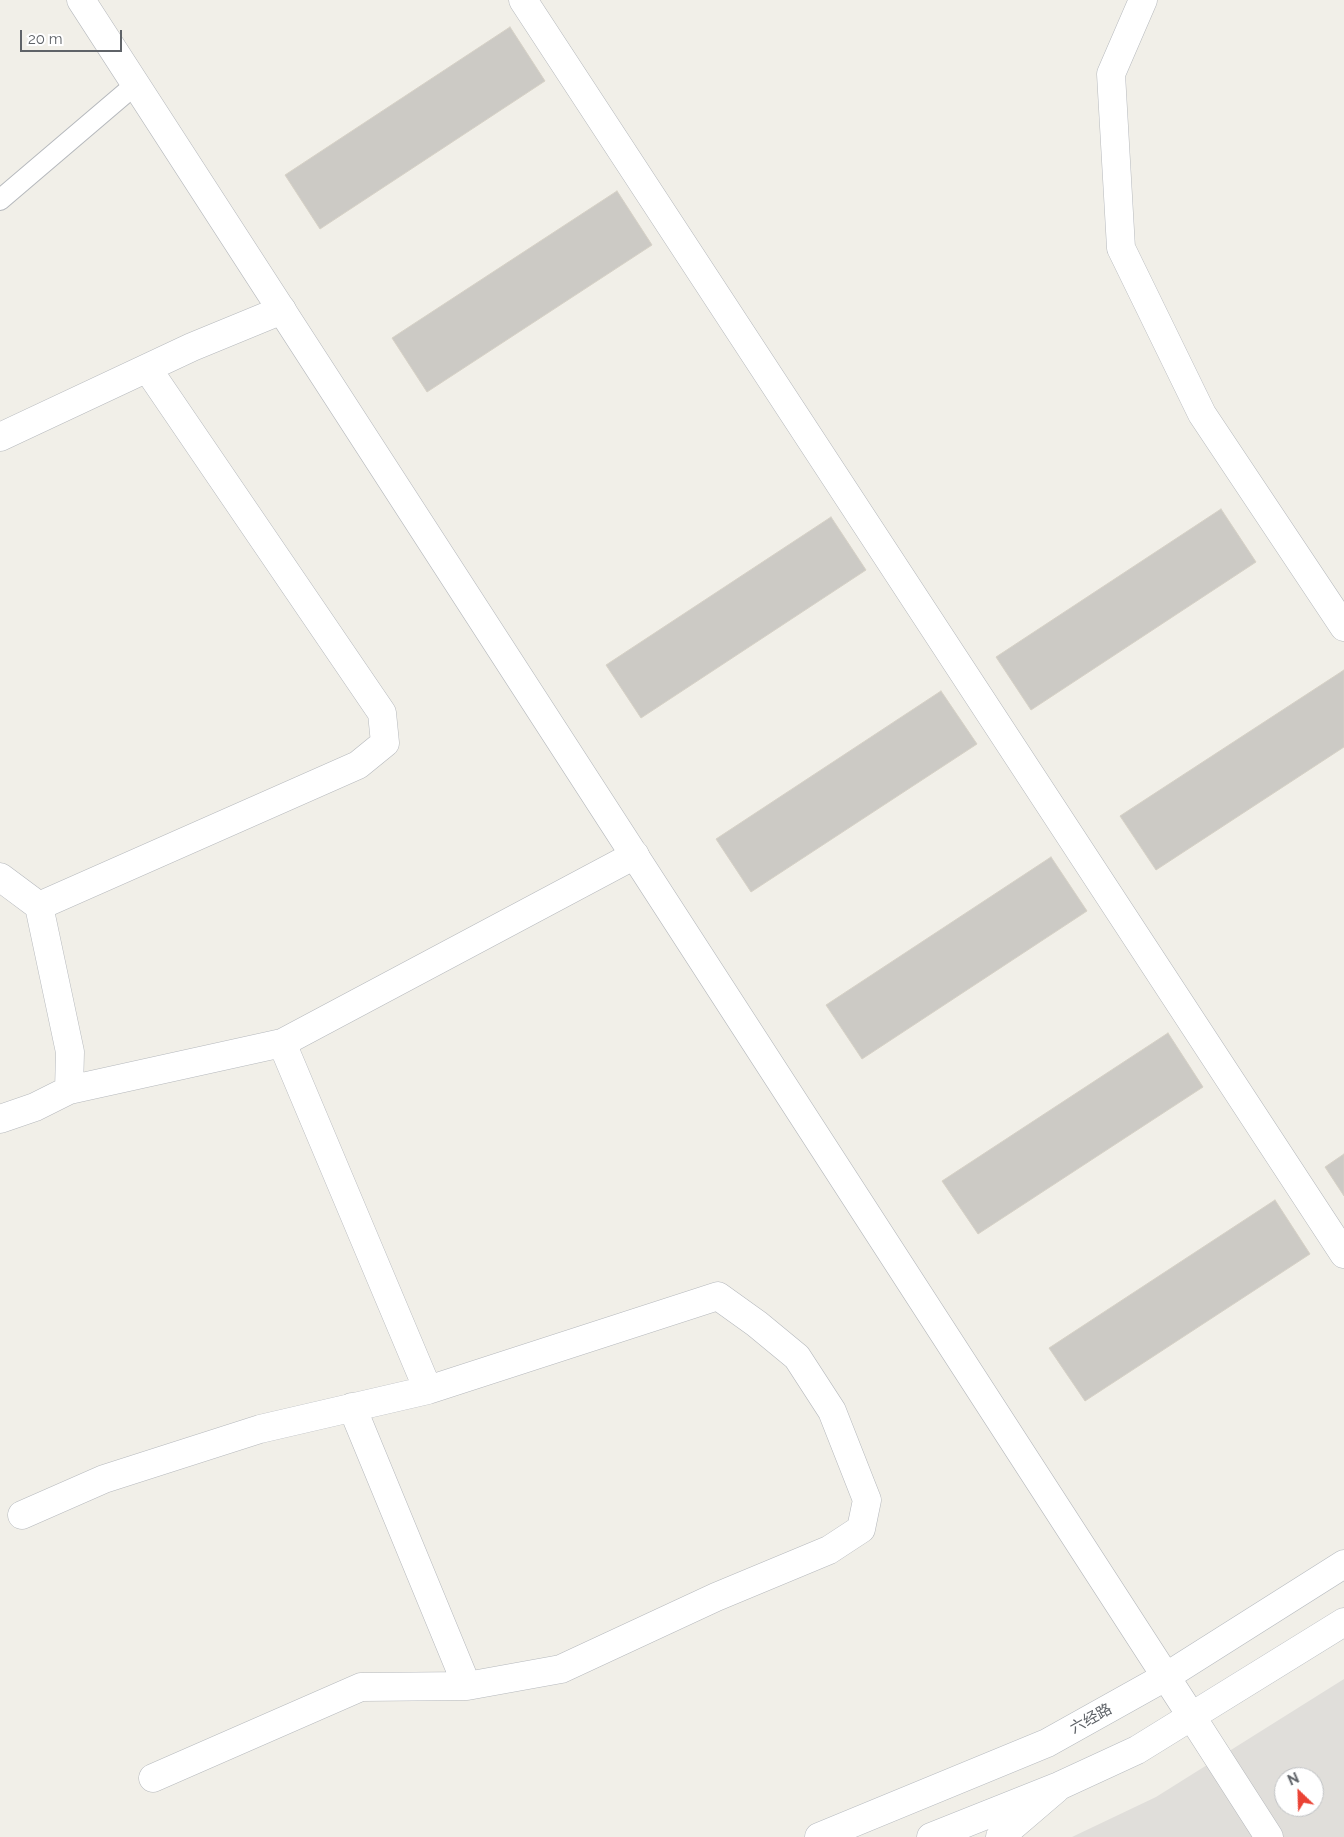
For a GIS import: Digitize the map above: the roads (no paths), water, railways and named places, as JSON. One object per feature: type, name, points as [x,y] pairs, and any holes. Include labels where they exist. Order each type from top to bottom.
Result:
[{"type":"street","points":[[82,0],[1167,1676],[1269,1837]]},
{"type":"street","points":[[523,0],[1344,1254]]},
{"type":"street","points":[[1143,0],[1111,74],[1121,248],[1202,414],[1344,627]]},
{"type":"street","points":[[0,437],[192,347],[282,310]]},
{"type":"street","points":[[39,906],[358,765],[385,743],[382,713],[147,368]]},
{"type":"street","points":[[0,1119],[36,1107],[69,1090],[282,1043],[635,855]]},
{"type":"street","points":[[0,877],[39,906],[70,1052],[69,1090]]},
{"type":"street","points":[[282,1043],[428,1390]]},
{"type":"street","points":[[22,1515],[104,1479],[260,1429],[428,1390],[718,1296],[757,1324],[797,1357],[832,1411],[867,1500],[861,1529],[829,1550],[716,1597],[561,1669],[467,1686],[361,1688],[153,1778]]},
{"type":"street","points":[[352,1408],[467,1686]]},
{"type":"street","name":"六经路","points":[[819,1837],[1047,1743],[1167,1676],[1344,1564]]},
{"type":"street","points":[[931,1837],[1059,1786],[1137,1750],[1344,1622]]},
{"type":"street","points":[[1000,1837],[1059,1786]]},
{"type":"lane","points":[[0,200],[136,84]]}]
